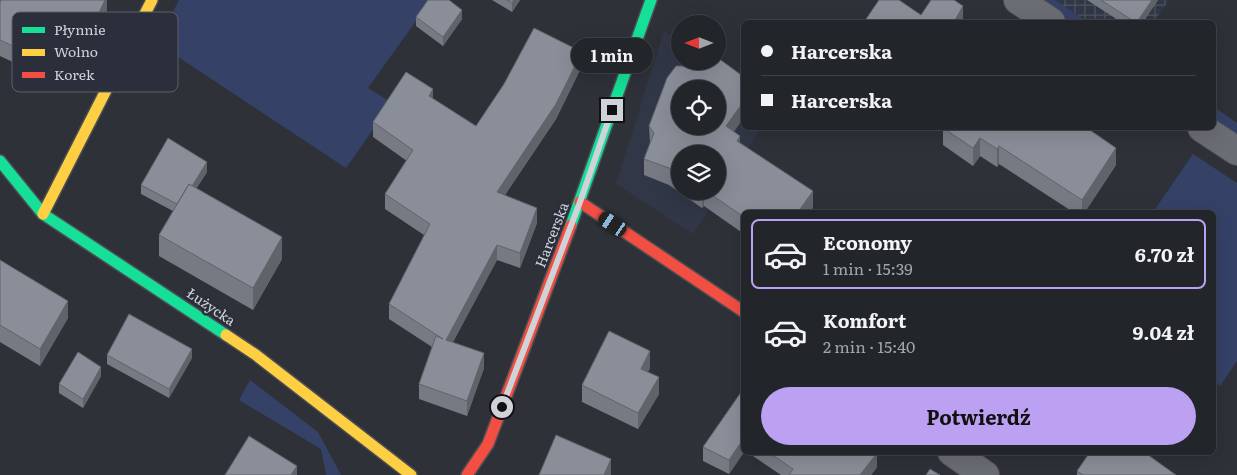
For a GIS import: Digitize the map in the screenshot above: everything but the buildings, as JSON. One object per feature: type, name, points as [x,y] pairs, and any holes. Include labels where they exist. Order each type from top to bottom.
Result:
[{"type":"street","points":[[146,12],[152,0]]},
{"type":"street","name":"Harcerska","points":[[467,475],[488,444],[580,202],[651,0]]},
{"type":"street","points":[[1018,0],[1048,20]]},
{"type":"street","points":[[43,214],[105,92]]},
{"type":"street","points":[[1205,130],[1237,151]]},
{"type":"street","name":"Łużycka","points":[[0,161],[43,214],[256,355],[411,475]]},
{"type":"street","points":[[580,202],[741,310]]},
{"type":"street","points":[[956,455],[985,475]]},
{"type":"shaded area","points":[[179,0],[431,0],[368,88],[392,103],[346,168],[178,57],[178,12],[173,12]]},
{"type":"shaded area","points":[[1035,0],[1055,0],[1085,20],[1065,20]]},
{"type":"shaded area","points":[[1055,0],[1169,0],[1155,20],[1085,20]]},
{"type":"shaded area","points":[[664,31],[671,35],[671,70],[725,70],[741,80],[741,130],[760,130],[726,183],[726,145],[671,145],[671,200],[715,200],[693,234],[616,184]]},
{"type":"shaded area","points":[[1216,108],[1237,123],[1237,138],[1216,123]]},
{"type":"shaded area","points":[[1193,154],[1237,183],[1237,361],[1220,386],[1216,383],[1216,210],[1154,210]]},
{"type":"shaded area","points":[[250,380],[318,432],[341,475],[326,475],[321,449],[239,400]]},
{"type":"traffic: fast","points":[[571,225],[651,0]]},
{"type":"traffic: fast","points":[[0,161],[43,214],[226,335]]},
{"type":"traffic: slow","points":[[146,12],[152,0]]},
{"type":"traffic: slow","points":[[43,214],[105,92]]},
{"type":"traffic: slow","points":[[226,335],[256,355],[411,475]]},
{"type":"traffic: jam","points":[[580,202],[741,310]]},
{"type":"traffic: jam","points":[[467,475],[488,444],[571,225]]},
{"type":"route","points":[[502,407],[580,202],[612,110]]}]
